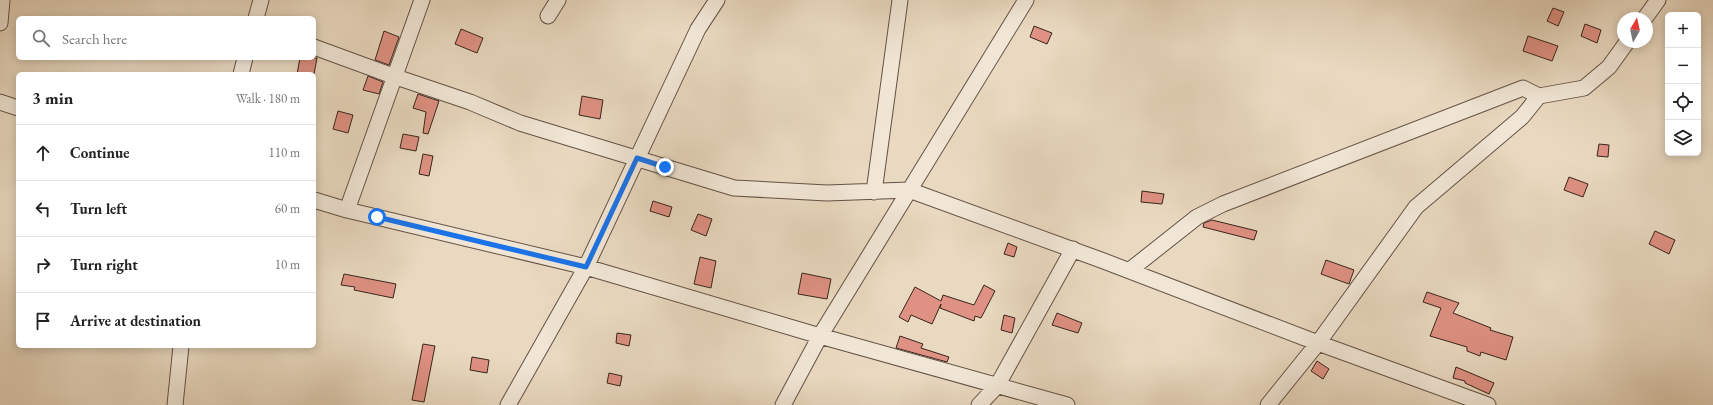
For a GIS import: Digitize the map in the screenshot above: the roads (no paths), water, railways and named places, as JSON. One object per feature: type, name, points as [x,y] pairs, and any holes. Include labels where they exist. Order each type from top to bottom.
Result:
[{"type":"street","points":[[0,23],[2,0]]},
{"type":"street","points":[[257,16],[261,0]]},
{"type":"street","points":[[347,210],[393,76],[422,0]]},
{"type":"street","points":[[548,16],[558,0]]},
{"type":"street","points":[[508,405],[586,267],[698,29],[717,0]]},
{"type":"street","points":[[874,192],[900,0]]},
{"type":"street","points":[[783,405],[820,336],[1026,0]]},
{"type":"street","points":[[1649,12],[1658,0]]},
{"type":"street","points":[[316,48],[470,102],[520,123],[734,188],[827,193],[909,190],[1130,270],[1318,343],[1488,405]]},
{"type":"street","points":[[1130,270],[1197,217],[1223,204],[1523,88],[1540,96],[1584,88],[1609,67],[1623,48]]},
{"type":"street","points":[[242,72],[244,60]]},
{"type":"street","points":[[1268,405],[1318,343],[1416,207],[1522,116],[1540,96]]},
{"type":"street","points":[[0,102],[16,107]]},
{"type":"street","points":[[316,201],[347,210],[586,267],[820,336],[1067,405]]},
{"type":"street","points":[[979,405],[997,386],[1072,249]]},
{"type":"street","points":[[176,405],[181,348]]}]
